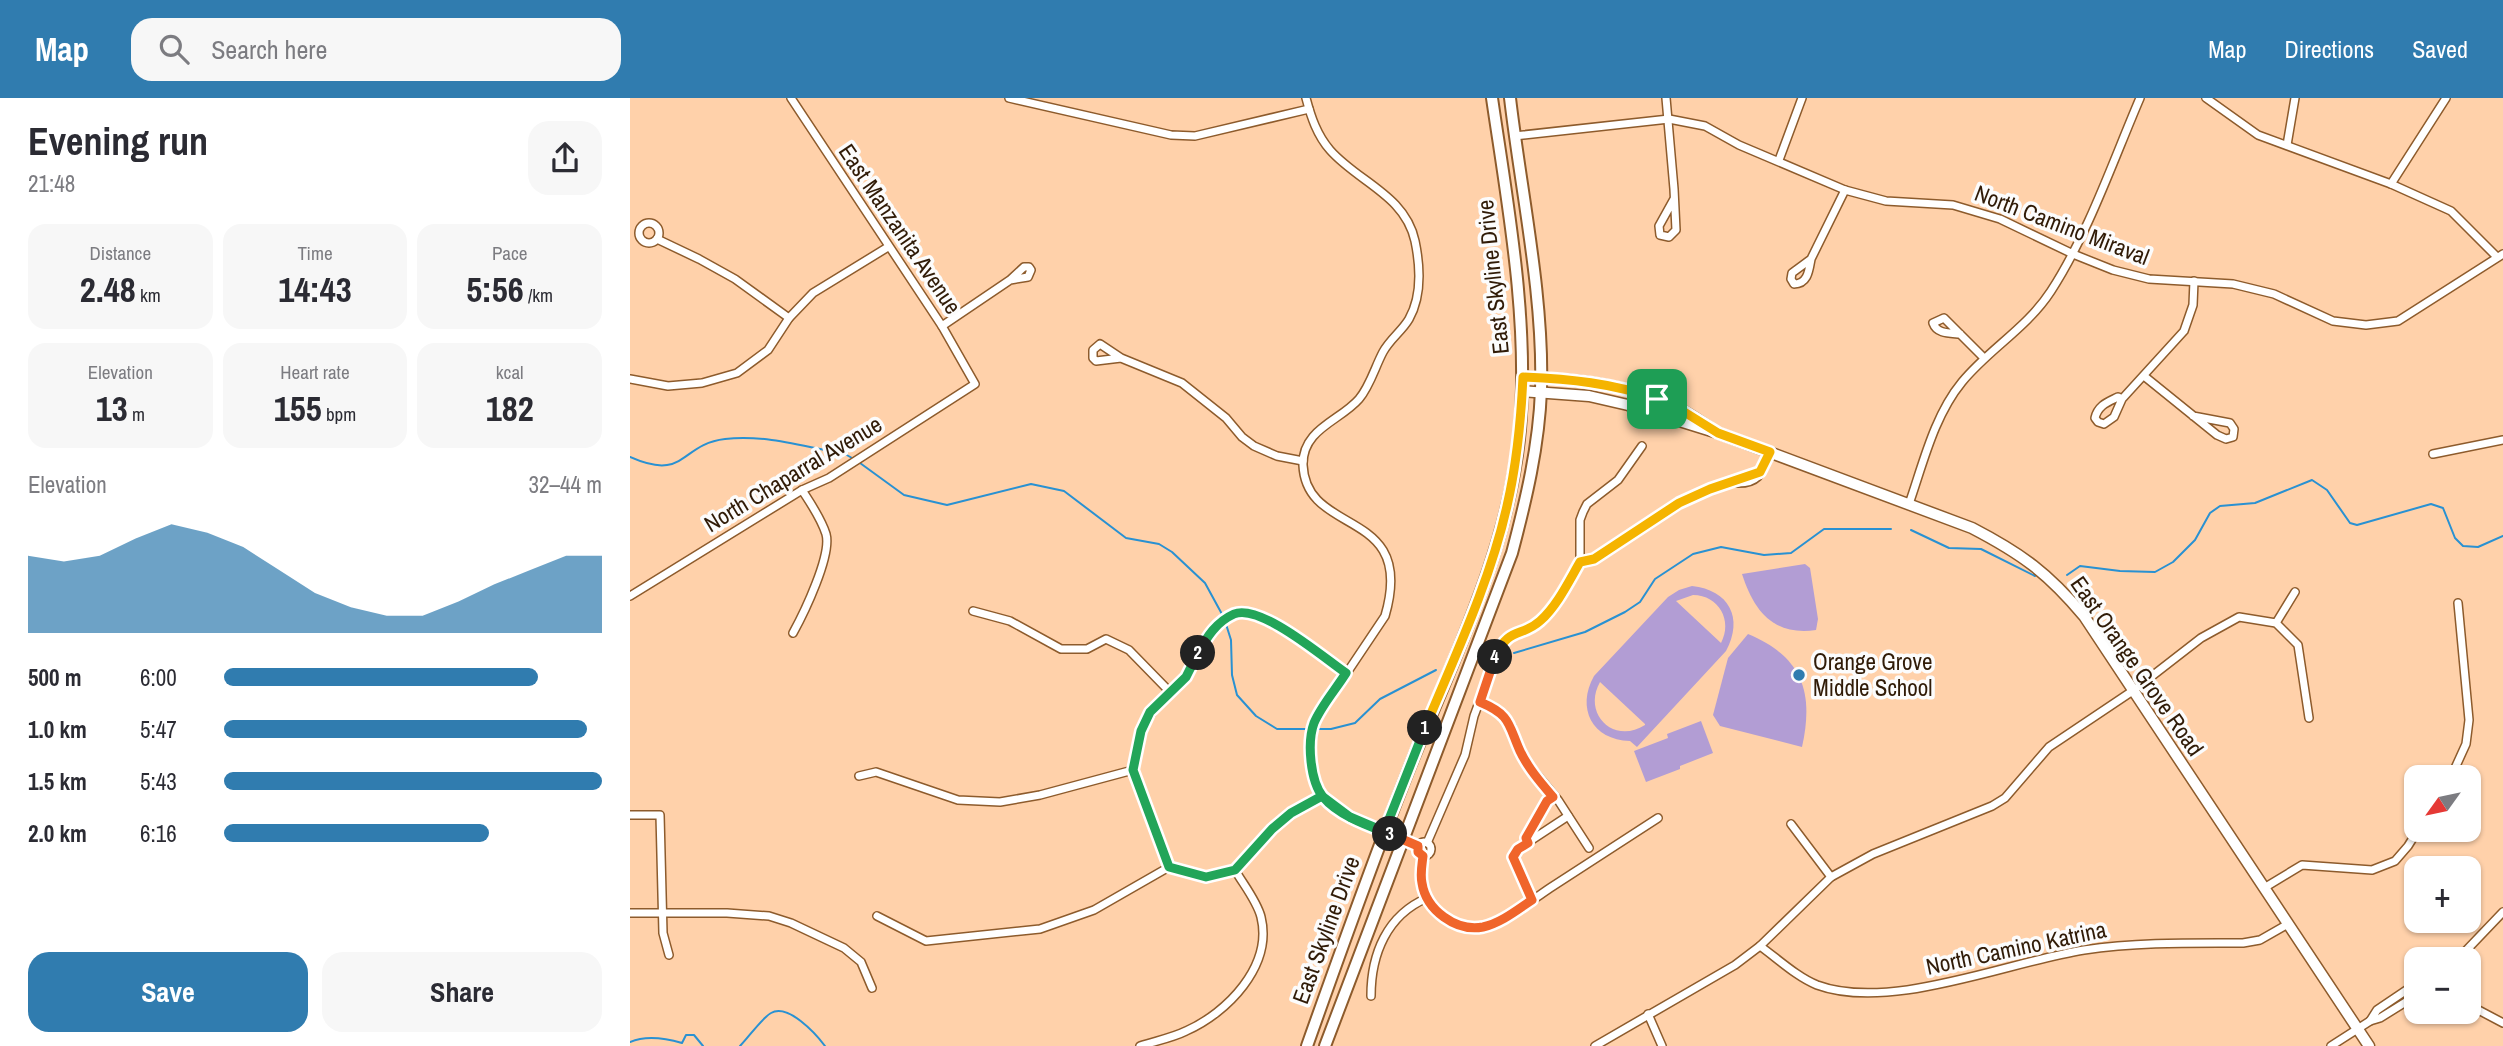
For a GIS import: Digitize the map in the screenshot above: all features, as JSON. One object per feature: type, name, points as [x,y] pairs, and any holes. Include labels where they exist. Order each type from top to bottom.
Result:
[{"type":"main road","name":"East Skyline Drive","points":[[1307,1046],[1384,832],[1492,556],[1507,507],[1522,391],[1522,330],[1492,98]]},
{"type":"main road","name":"East Skyline Drive","points":[[1325,1046],[1512,553],[1530,483],[1541,392],[1539,329],[1510,98]]},
{"type":"main road","name":"East Orange Grove Road","points":[[1523,377],[1593,382],[1634,391],[1673,405],[1718,433]]},
{"type":"main road","name":"East Orange Grove Road","points":[[1522,391],[1589,396],[1718,433],[1972,528],[2008,546],[2045,573],[2084,616],[2368,1046]]},
{"type":"street","name":"East Manzanita Avenue","points":[[790,98],[942,326],[975,384]]},
{"type":"street","points":[[1009,98],[1171,135],[1195,136],[1309,109]]},
{"type":"street","points":[[1306,98],[1317,132],[1329,149],[1343,164],[1376,186],[1401,210],[1414,237],[1420,267],[1415,304],[1408,320],[1389,341],[1360,398],[1316,433],[1308,445],[1303,461],[1304,478],[1321,503],[1369,535],[1382,548],[1390,562],[1390,598],[1385,616],[1314,722],[1310,756],[1312,772],[1322,796],[1350,817],[1418,846],[1427,843],[1465,755],[1500,646],[1511,635],[1537,624],[1549,612],[1580,562],[1580,520],[1583,512],[1587,505],[1618,480],[1642,446]]},
{"type":"street","points":[[1666,98],[1669,119],[1676,230],[1669,237],[1660,234],[1659,226],[1674,199]]},
{"type":"street","points":[[1779,160],[1802,98]]},
{"type":"street","points":[[1909,504],[1937,425],[1959,385],[1984,358],[2026,323],[2050,293],[2073,254],[2140,98]]},
{"type":"street","points":[[2206,98],[2258,135],[2391,184],[2451,211],[2500,256]]},
{"type":"street","points":[[2287,145],[2295,98]]},
{"type":"street","points":[[2391,184],[2446,98]]},
{"type":"street","name":"North Camino Miraval","points":[[1514,136],[1669,119],[1705,126],[1739,145],[1845,190],[1886,201],[1953,205],[2000,219],[2113,270],[2149,279],[2233,284],[2274,294],[2333,321],[2366,325],[2398,321],[2500,256]]},
{"type":"street","points":[[1811,259],[1845,190]]},
{"type":"street","points":[[657,239],[735,279],[789,318]]},
{"type":"street","points":[[630,379],[668,386],[702,383],[737,373],[768,350],[789,318],[813,293],[888,247]]},
{"type":"street","points":[[942,326],[1010,280]]},
{"type":"street","points":[[2122,398],[2184,331],[2193,305],[2194,281]]},
{"type":"street","points":[[1960,334],[1984,358]]},
{"type":"street","points":[[1121,358],[1182,383],[1226,418],[1242,437],[1254,446],[1277,456],[1303,461]]},
{"type":"street","points":[[2144,376],[2193,416],[2217,435],[2226,439],[2233,437],[2234,429],[2230,423],[2193,416]]},
{"type":"street","name":"North Chaparral Avenue","points":[[630,596],[802,490],[829,478],[975,384]]},
{"type":"street","points":[[2433,454],[2503,440]]},
{"type":"street","points":[[1731,482],[1751,482],[1759,476],[1770,452]]},
{"type":"street","points":[[1580,562],[1594,559],[1679,503],[1731,482],[1746,471],[1760,472]]},
{"type":"street","points":[[793,633],[820,574],[827,537],[816,510],[802,490]]},
{"type":"street","points":[[2276,622],[2295,592]]},
{"type":"street","points":[[2456,765],[2466,744],[2469,720],[2458,603]]},
{"type":"street","points":[[973,611],[1010,621],[1061,649],[1087,649],[1106,639],[1129,650],[1170,692]]},
{"type":"street","points":[[1169,867],[1133,770],[1141,731],[1150,712],[1186,677],[1207,637],[1216,626],[1236,613],[1253,613],[1276,624],[1346,673]]},
{"type":"street","points":[[1595,1046],[1735,965],[1760,946],[1831,877],[1873,854],[1992,806],[2005,798],[2049,747],[2134,690],[2202,638],[2239,617],[2276,622],[2298,645],[2309,718]]},
{"type":"street","points":[[1480,702],[1499,712],[1512,727],[1520,751],[1528,764],[1589,848]]},
{"type":"street","points":[[859,776],[876,772],[958,800],[1000,802],[1040,796],[1133,770]]},
{"type":"street","points":[[877,916],[926,941],[1040,929],[1094,910],[1169,867],[1206,877],[1235,870],[1272,829],[1291,813],[1322,796]]},
{"type":"street","points":[[1528,843],[1526,838],[1547,801],[1553,797]]},
{"type":"street","points":[[630,816],[660,815],[663,933],[669,955]]},
{"type":"street","points":[[1532,900],[1513,857],[1518,849],[1568,816]]},
{"type":"street","points":[[1423,856],[1422,884],[1427,898],[1442,916],[1472,928],[1494,923],[1658,818]]},
{"type":"street","points":[[1791,824],[1831,877]]},
{"type":"street","points":[[2264,888],[2302,865],[2372,870],[2395,860],[2410,842]]},
{"type":"street","points":[[1423,856],[1431,850],[1427,843]]},
{"type":"street","points":[[1418,846],[1418,852],[1423,856]]},
{"type":"street","points":[[1140,1046],[1185,1032],[1204,1021],[1235,995],[1250,978],[1259,957],[1263,934],[1260,915],[1235,870]]},
{"type":"street","points":[[1371,996],[1371,974],[1388,929],[1403,911],[1427,898]]},
{"type":"street","points":[[2469,947],[2503,912]]},
{"type":"street","points":[[630,913],[769,916],[791,923],[844,948],[861,962],[872,988]]},
{"type":"street","name":"North Camino Katrina","points":[[1760,946],[1808,981],[1871,993],[1911,990],[2082,950],[2137,943],[2243,943],[2260,940],[2288,924]]},
{"type":"street","points":[[2370,1021],[2377,1010],[2404,992]]},
{"type":"street","points":[[2330,1046],[2404,1003]]},
{"type":"street","points":[[2481,1011],[2503,1023]]},
{"type":"street","points":[[1648,1014],[1662,1046]]},
{"type":"shaded area","points":[[1805,564],[1810,568],[1818,619],[1816,630],[1788,629],[1777,625],[1759,610],[1742,574]]},
{"type":"shaded area","points":[[1692,586],[1715,593],[1724,600],[1733,617],[1731,639],[1726,651],[1637,747],[1630,741],[1606,735],[1597,728],[1587,710],[1589,688],[1594,676],[1668,597]],"holes":[[[1693,595],[1710,599],[1721,611],[1725,626],[1721,643],[1676,601]],[[1600,682],[1645,724],[1645,725],[1622,731],[1612,729],[1604,723],[1595,705],[1595,694]]]},
{"type":"shaded area","points":[[1748,634],[1767,643],[1781,654],[1800,679],[1806,710],[1802,747],[1720,726],[1713,715],[1728,658]]},
{"type":"shaded area","points":[[1701,721],[1713,753],[1646,782],[1634,751]]},
{"type":"waterway","points":[[630,457],[648,464],[673,464],[710,442],[755,438],[845,454],[852,458]]},
{"type":"waterway","points":[[860,463],[904,495],[947,505],[1031,484],[1064,491],[1126,538],[1159,544],[1172,552],[1205,583],[1223,616]]},
{"type":"waterway","points":[[2067,575],[2080,566],[2155,572],[2173,562],[2195,540],[2210,513],[2220,506],[2255,503],[2312,480],[2327,490],[2350,523],[2357,525],[2431,504],[2443,508],[2455,538],[2463,546],[2478,547],[2503,536]]},
{"type":"waterway","points":[[1514,653],[1585,632],[1625,612],[1640,602],[1655,579],[1693,554],[1721,547],[1764,555],[1791,553],[1824,529],[1891,529]]},
{"type":"waterway","points":[[1911,530],[1949,548],[1981,549],[2035,576]]},
{"type":"waterway","points":[[1225,621],[1231,640],[1232,675],[1237,695],[1256,716],[1277,729],[1311,729]]},
{"type":"waterway","points":[[1316,729],[1331,729],[1355,723],[1380,699],[1436,670]]},
{"type":"waterway","points":[[740,1046],[763,1019],[778,1011],[801,1021],[825,1046]]},
{"type":"waterway","points":[[630,1042],[642,1038],[656,1038],[682,1043],[686,1035],[694,1035],[703,1046]]},
{"type":"place","name":"Orange Grove Middle School","points":[[1799,675]]},
{"type":"route","points":[[1657,399],[1593,382],[1523,377],[1520,431],[1507,507],[1481,587],[1384,832],[1350,817],[1322,796],[1312,772],[1310,756],[1314,722],[1346,673],[1276,624],[1253,613],[1236,613],[1216,626],[1207,637],[1186,677],[1150,712],[1134,756],[1133,770],[1169,867],[1206,877],[1235,870],[1272,829],[1291,813],[1322,796],[1336,807],[1350,817],[1374,828],[1418,846],[1418,852],[1423,856],[1421,874],[1427,898],[1442,916],[1459,925],[1483,927],[1532,900],[1513,857],[1518,849],[1528,843],[1526,838],[1547,801],[1553,797],[1520,751],[1512,727],[1506,719],[1480,702],[1500,646],[1504,639],[1537,624],[1549,612],[1580,562],[1594,559],[1679,503],[1760,472],[1770,452],[1718,433],[1673,405],[1657,399]]}]
